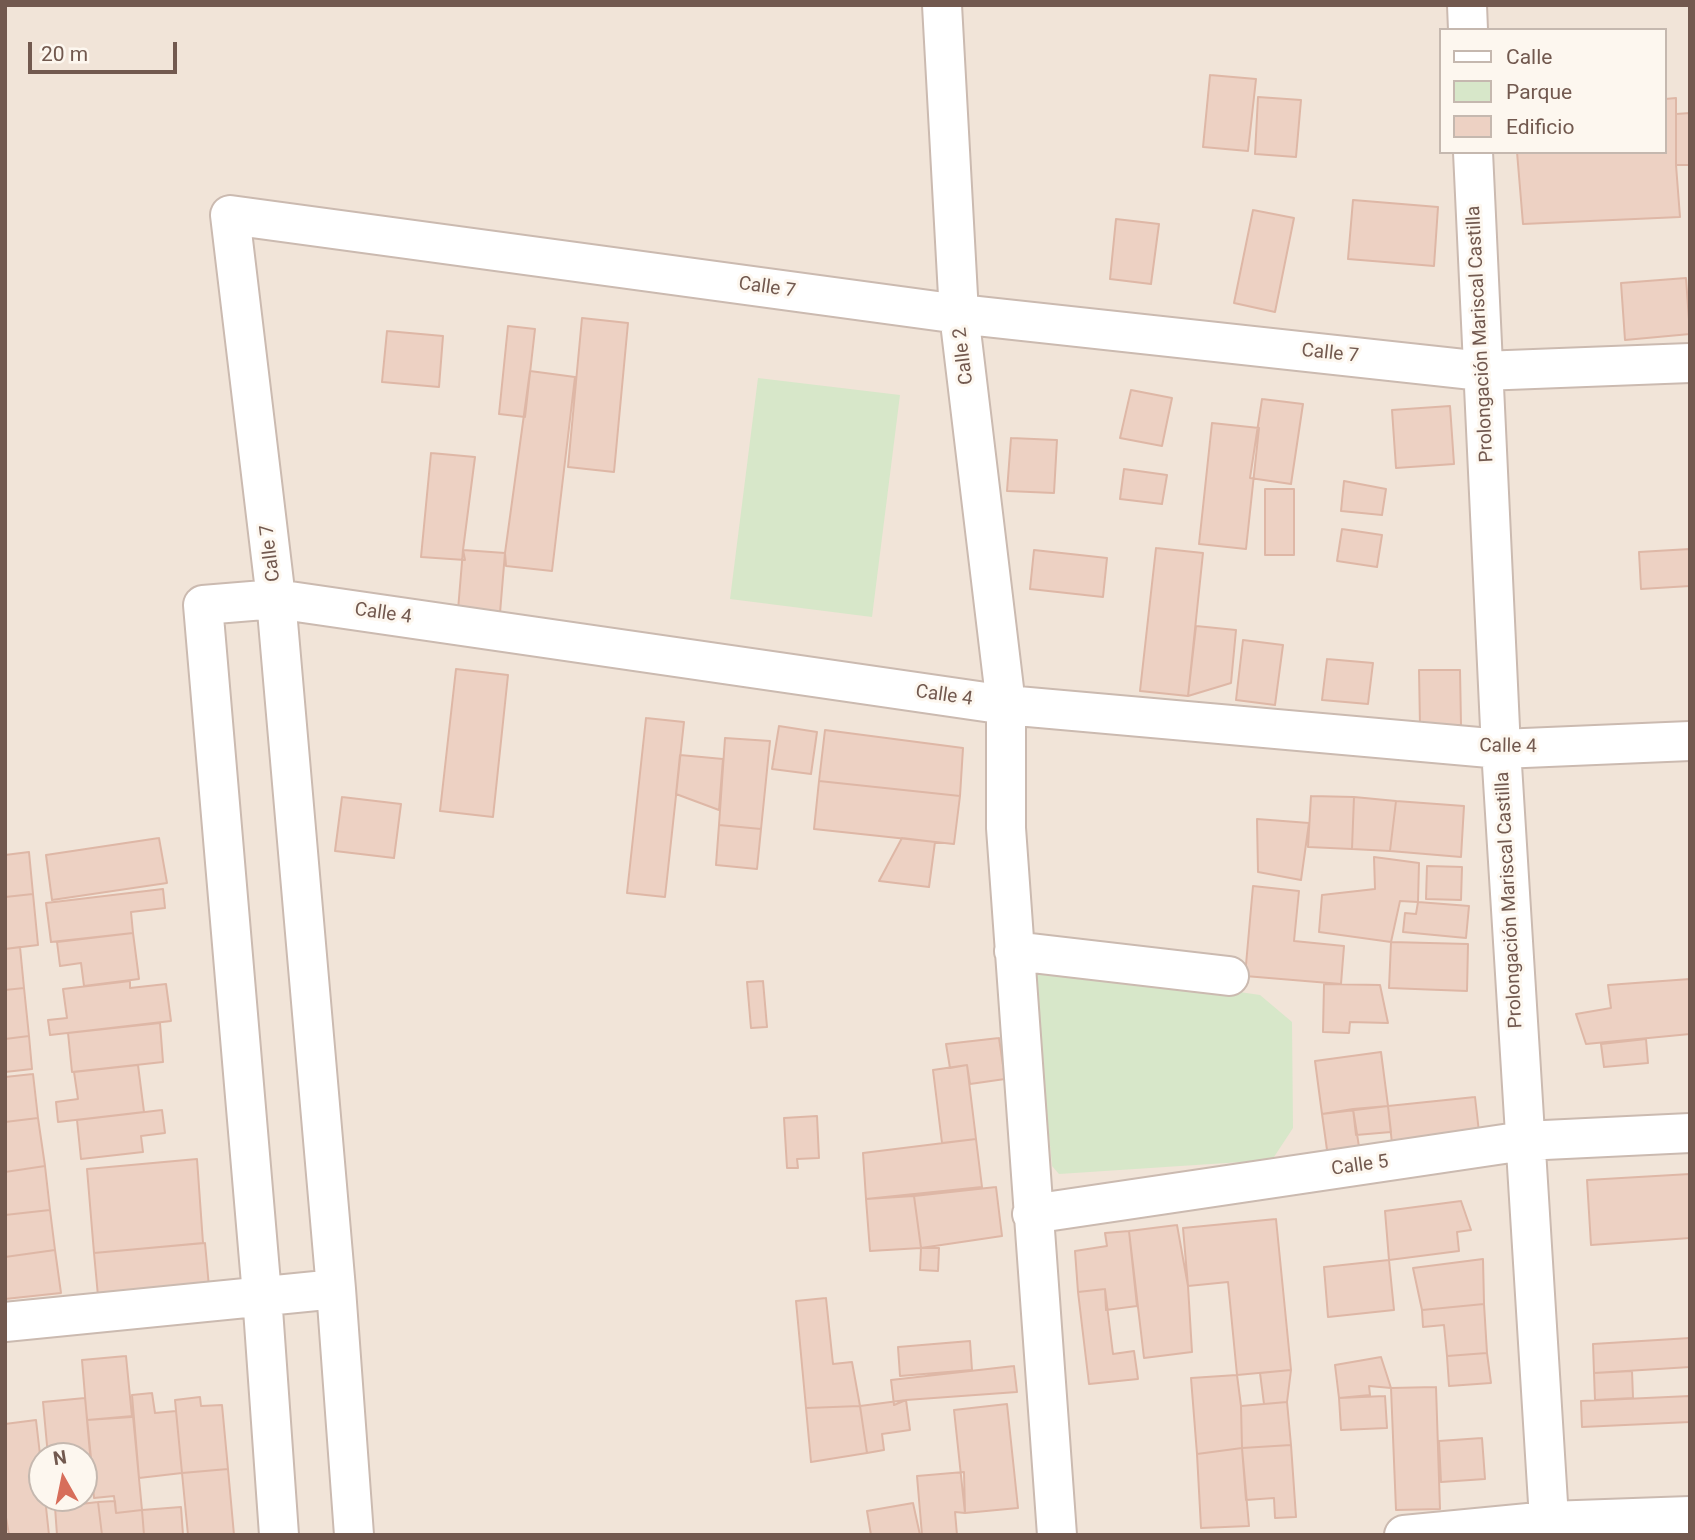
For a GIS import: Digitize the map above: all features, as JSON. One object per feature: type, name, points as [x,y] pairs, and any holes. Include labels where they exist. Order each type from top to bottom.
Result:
[{"type":"street","name":"Calle 2","points":[[942,5],[959,314],[1006,705],[1006,828],[1057,1535]]},
{"type":"street","points":[[1466,5],[1468,28]]},
{"type":"street","name":"Prolongación Mariscal Castilla","points":[[1473,154],[1500,749],[1549,1528]]},
{"type":"street","name":"Calle 7","points":[[276,599],[230,215],[959,314],[1482,371],[1690,363]]},
{"type":"street","points":[[276,599],[336,1289],[354,1535]]},
{"type":"street","name":"Calle 4","points":[[262,1295],[203,605],[276,599],[1006,705],[1500,749],[1690,741]]},
{"type":"street","points":[[1014,951],[1229,976]]},
{"type":"street","name":"Calle 5","points":[[1032,1214],[1524,1141],[1690,1133]]},
{"type":"street","points":[[5,1322],[336,1289]]},
{"type":"street","points":[[262,1295],[279,1535]]},
{"type":"street","points":[[1404,1535],[1549,1528],[1690,1516]]},
{"type":"shaded area","points":[[5,5],[1690,5],[1690,1535],[5,1535]]},
{"type":"green space","points":[[758,378],[900,395],[872,617],[730,599]]},
{"type":"green space","points":[[1050,964],[1260,995],[1292,1022],[1293,1128],[1272,1160],[1059,1174],[1052,1166],[1034,978]]},
{"type":"building","points":[[1210,75],[1256,79],[1248,151],[1203,147]]},
{"type":"building","points":[[1258,97],[1301,100],[1296,157],[1255,154]]},
{"type":"building","points":[[1676,98],[1676,165],[1680,217],[1523,224],[1517,154],[1667,154],[1667,99]]},
{"type":"building","points":[[1690,113],[1690,165],[1676,165],[1676,114]]},
{"type":"building","points":[[1353,200],[1438,207],[1434,266],[1348,259]]},
{"type":"building","points":[[1253,210],[1294,218],[1275,312],[1234,303]]},
{"type":"building","points":[[1116,219],[1159,224],[1151,284],[1110,279]]},
{"type":"building","points":[[1686,278],[1690,334],[1625,340],[1621,283]]},
{"type":"building","points":[[582,318],[628,323],[614,472],[568,467]]},
{"type":"building","points":[[508,326],[535,329],[525,417],[499,414]]},
{"type":"building","points":[[387,331],[443,336],[439,387],[382,382]]},
{"type":"building","points":[[530,371],[575,377],[552,571],[506,566],[505,553]]},
{"type":"building","points":[[1131,390],[1172,398],[1162,446],[1120,438]]},
{"type":"building","points":[[1262,399],[1303,404],[1291,484],[1250,478]]},
{"type":"building","points":[[1450,406],[1454,464],[1396,468],[1392,410]]},
{"type":"building","points":[[1212,423],[1259,428],[1246,549],[1199,544]]},
{"type":"building","points":[[1011,438],[1057,440],[1054,493],[1007,491]]},
{"type":"building","points":[[431,453],[475,457],[463,550],[465,560],[421,557]]},
{"type":"building","points":[[1124,469],[1167,475],[1162,504],[1120,499]]},
{"type":"building","points":[[1344,481],[1386,489],[1382,515],[1341,511]]},
{"type":"building","points":[[1265,489],[1294,489],[1294,555],[1265,555]]},
{"type":"building","points":[[1342,529],[1382,535],[1377,567],[1337,561]]},
{"type":"building","points":[[1156,548],[1203,553],[1188,696],[1140,691]]},
{"type":"building","points":[[1690,549],[1690,586],[1641,589],[1639,552]]},
{"type":"building","points":[[463,550],[505,553],[500,613],[458,610]]},
{"type":"building","points":[[1034,550],[1107,558],[1103,597],[1030,589]]},
{"type":"building","points":[[1196,626],[1236,630],[1231,683],[1188,696]]},
{"type":"building","points":[[1243,640],[1283,645],[1275,705],[1236,700]]},
{"type":"building","points":[[1327,659],[1373,663],[1368,704],[1322,700]]},
{"type":"building","points":[[456,669],[508,675],[493,817],[440,811]]},
{"type":"building","points":[[1419,670],[1460,670],[1461,725],[1420,726]]},
{"type":"building","points":[[646,718],[684,722],[665,897],[627,893]]},
{"type":"building","points":[[779,726],[817,732],[811,774],[772,769]]},
{"type":"building","points":[[825,730],[963,748],[960,796],[819,781]]},
{"type":"building","points":[[725,738],[770,741],[761,829],[719,825]]},
{"type":"building","points":[[680,755],[723,759],[719,810],[676,794]]},
{"type":"building","points":[[819,781],[960,796],[954,844],[814,829]]},
{"type":"building","points":[[1311,796],[1354,797],[1352,849],[1308,847]]},
{"type":"building","points":[[342,797],[401,804],[394,858],[335,851]]},
{"type":"building","points":[[1354,797],[1396,801],[1390,851],[1352,849]]},
{"type":"building","points":[[1396,801],[1464,806],[1461,857],[1390,851]]},
{"type":"building","points":[[1257,819],[1309,823],[1301,880],[1258,872]]},
{"type":"building","points":[[719,825],[761,829],[757,869],[716,865]]},
{"type":"building","points":[[159,838],[167,883],[52,900],[46,855]]},
{"type":"building","points":[[902,838],[935,842],[929,887],[879,881]]},
{"type":"building","points":[[29,852],[33,894],[5,897],[5,855]]},
{"type":"building","points":[[1374,857],[1419,863],[1418,902],[1400,901],[1391,942],[1319,932],[1322,895],[1375,889]]},
{"type":"building","points":[[1427,866],[1462,867],[1461,900],[1426,899]]},
{"type":"building","points":[[1253,886],[1299,891],[1294,941],[1344,946],[1341,984],[1245,976]]},
{"type":"building","points":[[163,889],[165,908],[131,912],[133,933],[51,942],[46,903]]},
{"type":"building","points":[[33,894],[38,945],[5,949],[5,897]]},
{"type":"building","points":[[1418,902],[1469,906],[1466,938],[1403,932],[1405,913],[1416,914]]},
{"type":"building","points":[[133,933],[139,979],[84,986],[81,963],[60,966],[57,942]]},
{"type":"building","points":[[1391,942],[1468,944],[1467,991],[1389,988]]},
{"type":"building","points":[[20,947],[24,988],[5,990],[5,949]]},
{"type":"building","points":[[1690,979],[1690,1034],[1586,1044],[1576,1014],[1611,1008],[1608,985]]},
{"type":"building","points":[[130,981],[130,988],[166,984],[171,1021],[50,1035],[48,1020],[67,1018],[63,989]]},
{"type":"building","points":[[763,981],[767,1027],[751,1028],[747,982]]},
{"type":"building","points":[[1324,984],[1380,985],[1388,1023],[1350,1022],[1349,1033],[1323,1032]]},
{"type":"building","points":[[24,988],[29,1036],[5,1039],[5,990]]},
{"type":"building","points":[[160,1023],[163,1062],[72,1072],[68,1033]]},
{"type":"building","points":[[29,1036],[32,1069],[5,1072],[5,1039]]},
{"type":"building","points":[[999,1038],[1005,1079],[970,1084],[967,1065],[950,1068],[946,1044]]},
{"type":"building","points":[[1646,1039],[1648,1063],[1604,1067],[1601,1044]]},
{"type":"building","points":[[1381,1052],[1388,1106],[1322,1114],[1315,1061]]},
{"type":"building","points":[[138,1065],[144,1112],[58,1122],[56,1102],[78,1099],[74,1072]]},
{"type":"building","points":[[967,1065],[976,1139],[942,1143],[933,1070]]},
{"type":"building","points":[[33,1074],[38,1118],[5,1122],[5,1077]]},
{"type":"building","points":[[1475,1097],[1480,1141],[1393,1153],[1388,1106]]},
{"type":"building","points":[[1388,1106],[1391,1132],[1356,1135],[1353,1109]]},
{"type":"building","points":[[1353,1109],[1360,1153],[1328,1157],[1322,1114]]},
{"type":"building","points":[[162,1110],[165,1133],[141,1136],[143,1152],[81,1159],[77,1120]]},
{"type":"building","points":[[817,1116],[819,1158],[797,1159],[798,1168],[787,1168],[784,1118]]},
{"type":"building","points":[[38,1118],[45,1166],[5,1172],[5,1122]]},
{"type":"building","points":[[976,1139],[982,1187],[866,1199],[863,1153]]},
{"type":"building","points":[[197,1159],[203,1243],[94,1253],[87,1169]]},
{"type":"building","points":[[45,1166],[50,1210],[5,1215],[5,1172]]},
{"type":"building","points":[[1690,1174],[1690,1238],[1591,1245],[1587,1180]]},
{"type":"building","points":[[996,1187],[1002,1236],[921,1248],[914,1196]]},
{"type":"building","points":[[914,1196],[921,1248],[870,1251],[866,1199]]},
{"type":"building","points":[[1461,1201],[1471,1230],[1457,1232],[1459,1251],[1389,1260],[1385,1211]]},
{"type":"building","points":[[50,1210],[55,1250],[5,1257],[5,1215]]},
{"type":"building","points":[[1276,1219],[1291,1370],[1237,1375],[1228,1282],[1188,1286],[1183,1228]]},
{"type":"building","points":[[1177,1225],[1188,1286],[1192,1352],[1144,1358],[1129,1231]]},
{"type":"building","points":[[1129,1231],[1137,1306],[1106,1310],[1105,1289],[1078,1292],[1075,1251],[1107,1246],[1105,1233]]},
{"type":"building","points":[[205,1243],[209,1287],[98,1296],[94,1253]]},
{"type":"building","points":[[921,1248],[939,1248],[938,1271],[920,1270]]},
{"type":"building","points":[[55,1250],[61,1293],[5,1299],[5,1257]]},
{"type":"building","points":[[1483,1259],[1484,1304],[1422,1310],[1413,1268]]},
{"type":"building","points":[[1389,1260],[1394,1310],[1328,1317],[1324,1267]]},
{"type":"building","points":[[1105,1289],[1113,1354],[1134,1351],[1138,1379],[1089,1384],[1078,1292]]},
{"type":"building","points":[[826,1298],[833,1364],[852,1362],[860,1406],[806,1408],[796,1301]]},
{"type":"building","points":[[1484,1304],[1487,1353],[1447,1356],[1444,1325],[1423,1327],[1422,1310]]},
{"type":"building","points":[[1690,1338],[1690,1367],[1594,1373],[1593,1344]]},
{"type":"building","points":[[970,1341],[972,1370],[900,1376],[898,1347]]},
{"type":"building","points":[[1487,1353],[1491,1383],[1449,1386],[1447,1356]]},
{"type":"building","points":[[126,1356],[132,1417],[87,1420],[82,1360]]},
{"type":"building","points":[[1381,1357],[1391,1388],[1369,1386],[1370,1395],[1339,1398],[1335,1365]]},
{"type":"building","points":[[1014,1366],[1017,1392],[906,1400],[894,1405],[891,1380]]},
{"type":"building","points":[[1291,1370],[1287,1402],[1264,1404],[1260,1373]]},
{"type":"building","points":[[1632,1371],[1633,1398],[1595,1400],[1594,1373]]},
{"type":"building","points":[[1237,1375],[1242,1448],[1197,1454],[1191,1378]]},
{"type":"building","points":[[1436,1387],[1440,1509],[1396,1510],[1391,1388]]},
{"type":"building","points":[[152,1393],[155,1413],[176,1411],[182,1473],[139,1478],[132,1395]]},
{"type":"building","points":[[1385,1396],[1387,1428],[1341,1430],[1339,1398]]},
{"type":"building","points":[[1690,1396],[1690,1422],[1582,1427],[1581,1401]]},
{"type":"building","points":[[200,1397],[201,1406],[222,1405],[228,1469],[182,1473],[175,1400]]},
{"type":"building","points":[[85,1398],[89,1442],[47,1442],[43,1402]]},
{"type":"building","points":[[906,1400],[910,1430],[882,1434],[884,1450],[867,1453],[860,1406]]},
{"type":"building","points":[[1287,1402],[1291,1445],[1242,1448],[1241,1406]]},
{"type":"building","points":[[1007,1404],[1018,1508],[965,1513],[954,1410]]},
{"type":"building","points":[[860,1406],[867,1453],[811,1462],[806,1408]]},
{"type":"building","points":[[133,1416],[142,1510],[116,1513],[114,1496],[98,1498],[98,1442],[89,1442],[87,1420]]},
{"type":"building","points":[[36,1420],[39,1442],[28,1442],[28,1512],[47,1512],[49,1535],[9,1535],[5,1512],[5,1424]]},
{"type":"building","points":[[1482,1438],[1485,1479],[1441,1482],[1439,1441]]},
{"type":"building","points":[[1291,1445],[1296,1517],[1275,1518],[1274,1498],[1246,1500],[1242,1448]]},
{"type":"building","points":[[1242,1448],[1249,1526],[1201,1528],[1197,1454]]},
{"type":"building","points":[[228,1469],[234,1535],[188,1535],[182,1473]]},
{"type":"building","points":[[964,1472],[965,1513],[955,1512],[957,1535],[922,1535],[917,1476]]},
{"type":"building","points":[[115,1501],[116,1513],[142,1510],[144,1535],[102,1535],[98,1502]]},
{"type":"building","points":[[98,1502],[102,1535],[57,1535],[55,1512],[98,1512]]},
{"type":"building","points":[[913,1503],[920,1535],[871,1535],[867,1511]]},
{"type":"building","points":[[181,1507],[183,1535],[144,1535],[142,1510]]}]
